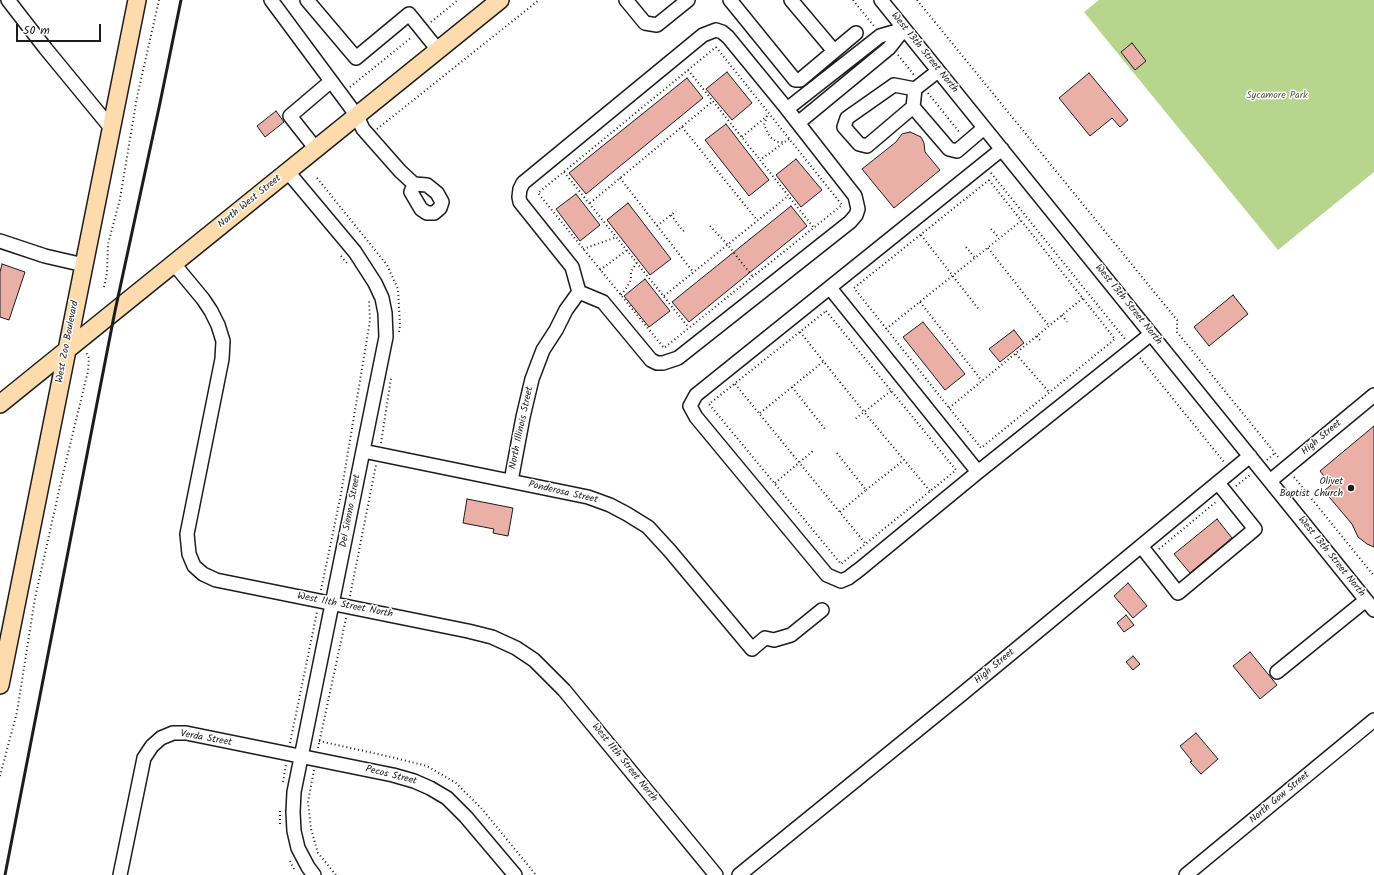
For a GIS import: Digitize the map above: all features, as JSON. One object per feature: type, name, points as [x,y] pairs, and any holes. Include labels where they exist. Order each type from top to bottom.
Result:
[{"type":"main road","name":"West Zoo Boulevard","points":[[0,681],[137,0]]},
{"type":"main road","name":"North West Street","points":[[0,404],[500,0]]},
{"type":"street","points":[[8,0],[111,128]]},
{"type":"street","points":[[272,0],[330,82],[357,116],[363,129],[400,171],[414,184]]},
{"type":"street","points":[[307,0],[356,58],[409,14],[438,50]]},
{"type":"street","points":[[626,0],[645,23],[657,25],[688,0]]},
{"type":"street","points":[[730,0],[795,80],[800,80],[856,33]]},
{"type":"street","points":[[791,0],[834,51]]},
{"type":"street","name":"West 13th Street North","points":[[881,0],[1370,605]]},
{"type":"street","points":[[787,109],[882,35],[904,29]]},
{"type":"street","points":[[798,123],[890,46],[904,29]]},
{"type":"street","points":[[716,30],[722,32],[728,37],[787,109],[855,196],[858,209],[856,215],[850,222],[678,358],[663,363],[657,363],[650,360],[602,302],[579,292],[572,267],[520,202],[518,197],[523,183],[703,35],[716,30]]},
{"type":"street","points":[[918,86],[913,107],[867,146],[859,144],[844,127],[847,118],[894,85],[918,86],[938,71]]},
{"type":"street","points":[[316,149],[290,116],[330,82]]},
{"type":"street","points":[[913,107],[949,149],[957,150],[984,128]]},
{"type":"street","points":[[1002,150],[696,395],[690,406],[696,417],[827,575],[841,581],[848,578],[860,569],[978,472],[1151,334]]},
{"type":"street","name":"Del Sienno Street","points":[[288,172],[355,252],[375,283],[382,298],[385,313],[386,337],[294,792],[294,830],[298,848],[314,875]]},
{"type":"street","points":[[0,240],[45,256],[84,265]]},
{"type":"street","name":"West 11th Street North","points":[[174,264],[211,311],[218,325],[223,341],[222,358],[187,534],[191,561],[203,574],[216,580],[468,631],[492,637],[516,648],[534,660],[564,690],[716,875]]},
{"type":"street","points":[[830,288],[978,472]]},
{"type":"street","name":"North Illinois Street","points":[[511,481],[522,417],[532,379],[543,350],[556,330],[566,310],[579,292]]},
{"type":"street","name":"High Street","points":[[1270,481],[1286,467],[1371,403]]},
{"type":"street","name":"Ponderosa Street","points":[[363,451],[588,497],[610,504],[648,528],[670,551],[752,649],[765,638],[774,640],[791,635],[822,610]]},
{"type":"street","name":"High Street","points":[[739,875],[956,699],[1250,456]]},
{"type":"street","points":[[1141,546],[1178,593],[1255,529],[1218,483]]},
{"type":"street","points":[[1277,672],[1370,605]]},
{"type":"street","name":"North Gow Street","points":[[1186,875],[1374,720]]},
{"type":"street","name":"Verda Street","points":[[120,875],[144,758],[152,746],[161,738],[173,734],[186,733],[302,757]]},
{"type":"street","name":"Pecos Street","points":[[302,757],[394,775],[430,788],[447,798],[466,817],[515,875]]},
{"type":"path","points":[[104,287],[107,273],[108,244],[120,199],[137,97],[159,0]]},
{"type":"path","points":[[341,95],[458,0]]},
{"type":"path","points":[[369,136],[539,0]]},
{"type":"path","points":[[853,0],[882,35]]},
{"type":"path","points":[[917,0],[1177,320],[1177,332],[1374,576]]},
{"type":"path","points":[[890,46],[918,86],[967,142]]},
{"type":"path","points":[[716,47],[768,115],[789,138],[842,205],[664,348],[538,193],[688,70],[716,47]]},
{"type":"path","points":[[688,70],[814,228]]},
{"type":"path","points":[[590,203],[713,102]]},
{"type":"path","points":[[742,137],[768,115]]},
{"type":"path","points":[[768,115],[764,125],[770,137],[777,142],[784,142]]},
{"type":"path","points":[[682,127],[757,220]]},
{"type":"path","points":[[760,160],[789,138]]},
{"type":"path","points":[[984,164],[1232,471]]},
{"type":"path","points":[[564,172],[689,328]]},
{"type":"path","points":[[620,178],[693,272]]},
{"type":"path","points":[[989,180],[1021,221],[1115,339],[981,448],[854,288],[989,180]]},
{"type":"path","points":[[664,296],[788,196]]},
{"type":"path","points":[[657,226],[676,211]]},
{"type":"path","points":[[671,215],[683,231],[686,229]]},
{"type":"path","points":[[886,329],[1021,221]]},
{"type":"path","points":[[710,226],[727,244],[753,277]]},
{"type":"path","points":[[991,229],[999,239]]},
{"type":"path","points":[[921,235],[980,311]]},
{"type":"path","points":[[583,249],[617,237]]},
{"type":"path","points":[[966,247],[975,258]]},
{"type":"path","points":[[988,248],[1049,326]]},
{"type":"path","points":[[600,270],[627,250]]},
{"type":"path","points":[[337,251],[346,263]]},
{"type":"path","points":[[621,295],[631,280],[631,272],[637,262]]},
{"type":"path","points":[[282,784],[340,494],[370,321],[369,296]]},
{"type":"path","points":[[949,408],[1083,298]]},
{"type":"path","points":[[920,302],[982,381]]},
{"type":"path","points":[[826,311],[956,470],[841,564],[709,404],[735,384],[826,311]]},
{"type":"path","points":[[1062,316],[1067,322]]},
{"type":"path","points":[[800,332],[930,491]]},
{"type":"path","points":[[1037,336],[1041,342]]},
{"type":"path","points":[[0,776],[17,712],[35,598],[88,371],[89,358],[86,352]]},
{"type":"path","points":[[1016,354],[1049,393]]},
{"type":"path","points":[[760,413],[824,361]]},
{"type":"path","points":[[735,384],[866,543]]},
{"type":"path","points":[[792,387],[825,429]]},
{"type":"path","points":[[854,420],[891,390]]},
{"type":"path","points":[[774,483],[814,450]]},
{"type":"path","points":[[1149,557],[1275,453]]},
{"type":"path","points":[[837,454],[866,490]]},
{"type":"path","points":[[840,512],[904,460]]},
{"type":"path","points":[[280,804],[280,824]]},
{"type":"path","points":[[288,856],[292,867],[298,875]]},
{"type":"green space","name":"Sycamore Park","points":[[1099,0],[1374,0],[1374,172],[1278,250],[1084,12]]},
{"type":"building","points":[[1132,43],[1146,61],[1135,70],[1121,52]]},
{"type":"building","points":[[727,72],[752,103],[732,120],[706,89]]},
{"type":"building","points":[[1089,73],[1128,120],[1120,127],[1112,118],[1090,136],[1059,98]]},
{"type":"building","points":[[687,78],[703,98],[586,194],[569,173]]},
{"type":"building","points":[[276,111],[284,122],[265,137],[257,126]]},
{"type":"building","points":[[726,124],[769,180],[749,196],[705,140]]},
{"type":"building","points":[[910,132],[921,137],[924,143],[925,152],[940,170],[894,208],[862,169],[896,142],[902,134]]},
{"type":"building","points":[[796,159],[822,190],[801,207],[776,175]]},
{"type":"building","points":[[576,194],[600,225],[580,241],[556,209]]},
{"type":"building","points":[[628,203],[671,259],[650,275],[607,220]]},
{"type":"building","points":[[791,206],[807,226],[689,322],[672,302]]},
{"type":"building","points":[[2,264],[25,272],[9,320],[0,317],[0,272]]},
{"type":"building","points":[[645,279],[670,311],[649,327],[624,296]]},
{"type":"building","points":[[1233,295],[1248,314],[1209,346],[1194,327]]},
{"type":"building","points":[[923,322],[965,374],[945,390],[903,337]]},
{"type":"building","points":[[1014,330],[1024,343],[1000,362],[989,349]]},
{"type":"building","name":"Olivet Baptist Church","points":[[1374,426],[1374,547],[1358,537],[1352,524],[1324,491],[1331,485],[1320,471]]},
{"type":"building","points":[[467,499],[513,508],[508,536],[493,533],[494,529],[463,523]]},
{"type":"building","points":[[1217,519],[1232,538],[1190,573],[1174,554]]},
{"type":"building","points":[[1128,583],[1147,606],[1133,618],[1114,596]]},
{"type":"building","points":[[1126,615],[1134,625],[1124,632],[1117,623]]},
{"type":"building","points":[[1250,652],[1277,685],[1260,699],[1233,666]]},
{"type":"building","points":[[1133,656],[1140,664],[1133,670],[1126,662]]},
{"type":"building","points":[[1196,733],[1218,759],[1201,774],[1190,762],[1192,761],[1180,746]]},
{"type":"railway","points":[[5,875],[115,311],[181,0]]},
{"type":"place","name":"Olivet Baptist Church","points":[[1351,488]]}]
